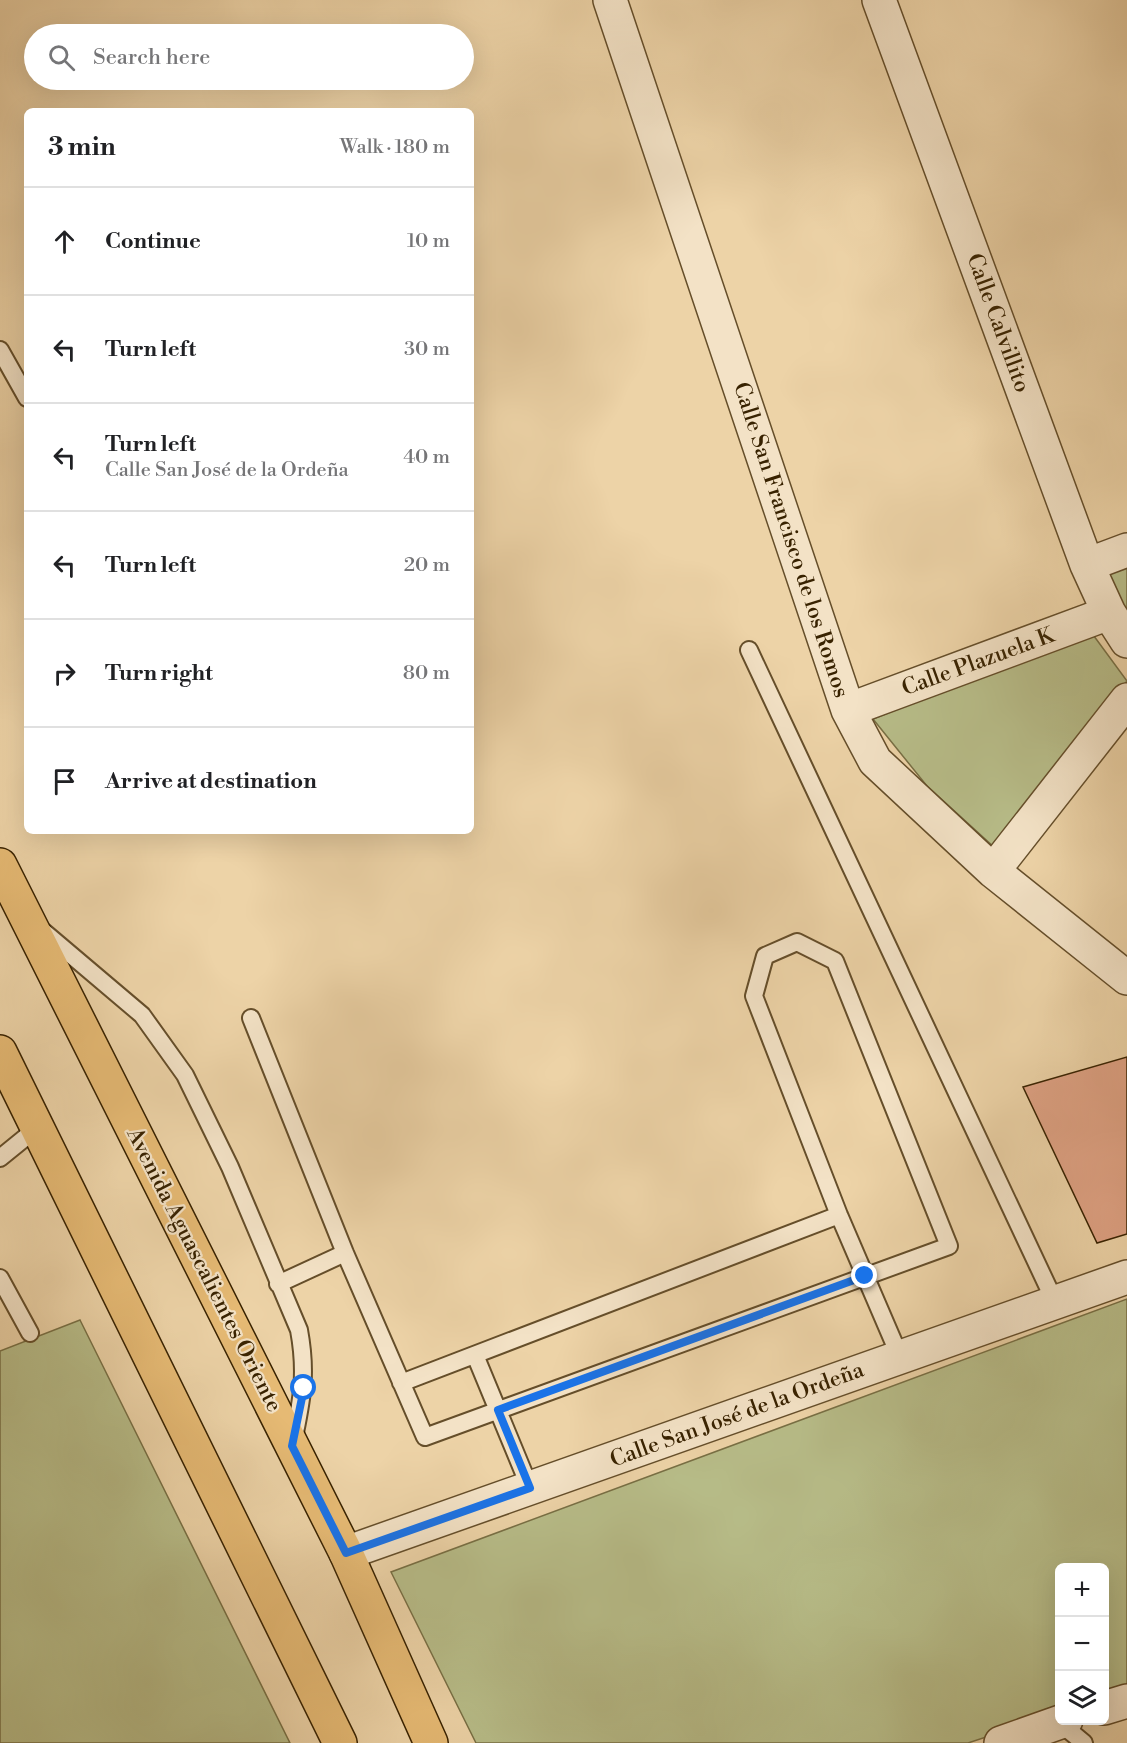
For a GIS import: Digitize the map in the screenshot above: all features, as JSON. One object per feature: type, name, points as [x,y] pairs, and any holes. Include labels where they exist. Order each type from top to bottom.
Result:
[{"type":"main road","name":"Avenida Aguascalientes Oriente","points":[[0,865],[346,1553],[432,1743]]},
{"type":"main road","points":[[0,1052],[340,1743]]},
{"type":"street","name":"Calle San Francisco de los Romos","points":[[610,0],[848,711],[875,761],[993,871],[1127,978]]},
{"type":"street","name":"Calle Calvillito","points":[[879,0],[1087,565],[1109,613],[1127,641]]},
{"type":"street","points":[[1087,565],[1127,550]]},
{"type":"street","name":"Calle Plazuela K","points":[[848,711],[1109,613]]},
{"type":"street","points":[[993,871],[1127,700]]},
{"type":"street","name":"Calle San José de la Ordeña","points":[[346,1553],[1127,1277]]},
{"type":"street","points":[[1109,1706],[1127,1701]]},
{"type":"street","points":[[1001,1743],[1055,1725]]},
{"type":"lane","points":[[0,350],[24,393]]},
{"type":"lane","points":[[749,650],[1055,1302]]},
{"type":"lane","points":[[26,916],[142,1016],[185,1075],[230,1167],[299,1330],[304,1358],[304,1388],[292,1446]]},
{"type":"lane","points":[[251,1017],[345,1253],[425,1437],[865,1276],[949,1246],[835,961],[797,942],[765,956],[754,996],[839,1215],[865,1276],[900,1357]]},
{"type":"lane","points":[[0,1158],[37,1128]]},
{"type":"lane","points":[[402,1383],[839,1215]]},
{"type":"lane","points":[[278,1284],[345,1253]]},
{"type":"lane","points":[[0,1278],[30,1333]]},
{"type":"lane","points":[[475,1355],[530,1488]]},
{"type":"lane","points":[[1066,1725],[1084,1743]]},
{"type":"green space","points":[[1127,563],[1127,617],[1105,571]]},
{"type":"green space","points":[[1091,632],[1127,681],[995,848],[927,786],[873,719]]},
{"type":"green space","points":[[1127,1299],[1127,1690],[1109,1697],[1109,1563],[1055,1563],[1055,1714],[968,1743],[476,1743],[391,1572]]},
{"type":"green space","points":[[80,1320],[290,1743],[0,1743],[0,1351]]},
{"type":"building","points":[[1127,1057],[1127,1234],[1097,1243],[1023,1087]]},
{"type":"route","points":[[304,1388],[292,1446],[346,1553],[530,1488],[498,1410],[865,1276]]}]
